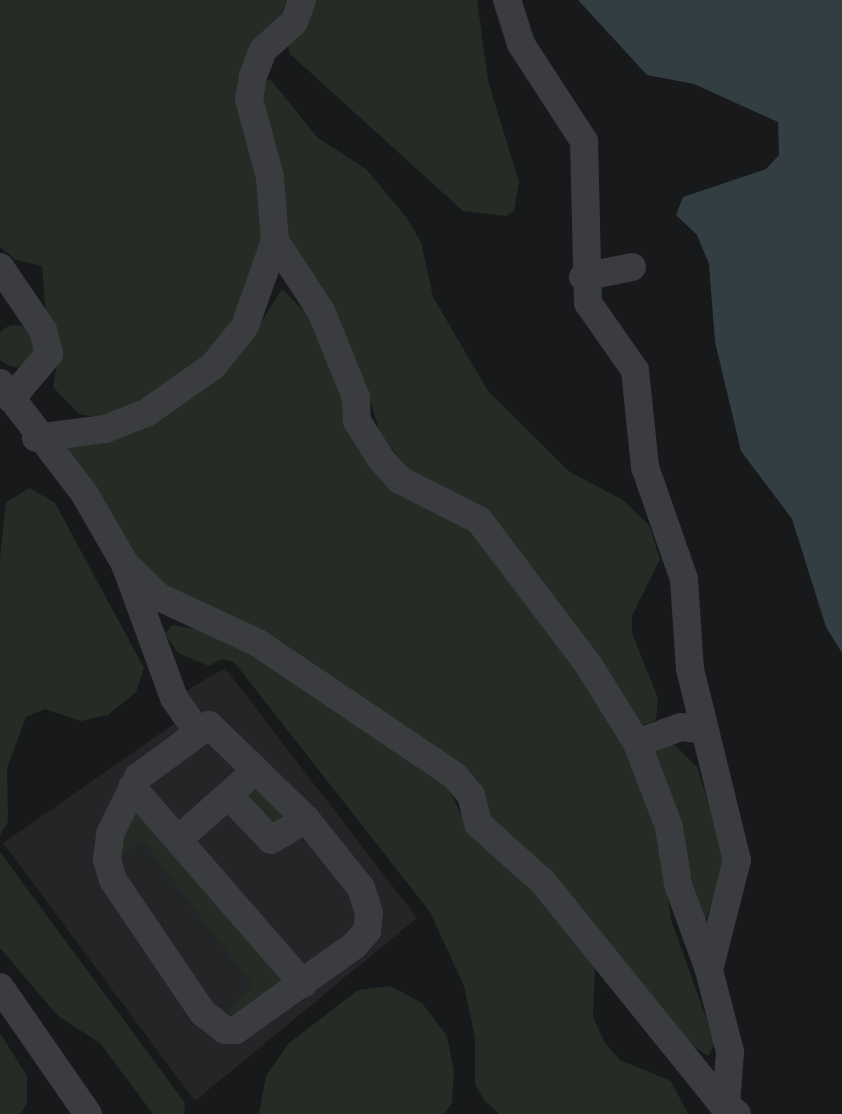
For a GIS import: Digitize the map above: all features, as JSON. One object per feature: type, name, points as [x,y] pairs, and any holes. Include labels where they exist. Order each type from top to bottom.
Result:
[{"type":"lane","points":[[36,438],[124,423],[213,366],[245,326],[275,241],[270,177],[249,99],[263,51],[294,22],[302,0]]},
{"type":"lane","points":[[507,0],[521,44],[584,141],[583,277],[597,319],[635,370],[645,467],[687,590],[690,669],[737,860],[709,970]]},
{"type":"lane","points":[[275,241],[321,311],[356,397],[357,421],[381,458],[400,480],[480,520],[588,664],[637,743],[669,827],[678,884],[709,970],[730,1052],[731,1111]]},
{"type":"lane","points":[[583,277],[632,267]]},
{"type":"lane","points":[[4,284],[43,330],[49,354],[5,391],[36,438],[83,493],[125,564],[174,698],[196,730]]},
{"type":"lane","points":[[125,564],[159,597],[258,643],[455,775],[471,795],[478,824],[543,882],[731,1111]]},
{"type":"lane","points":[[209,725],[220,731],[256,771],[306,819],[361,888],[369,912],[366,931],[355,945],[236,1030],[225,1030],[203,1013],[113,880],[107,848],[132,787],[145,769],[196,730],[209,725]]},
{"type":"lane","points":[[637,743],[681,727],[704,730]]},
{"type":"lane","points":[[181,837],[256,771]]},
{"type":"lane","points":[[132,787],[181,837],[303,984]]},
{"type":"lane","points":[[228,796],[271,840],[306,819]]},
{"type":"lane","points":[[0,987],[88,1114]]},
{"type":"shaded area","points":[[0,0],[287,0],[279,19],[255,41],[263,243],[235,320],[204,357],[141,402],[100,418],[79,414],[53,387],[59,354],[46,315],[42,266],[16,260],[0,247]]},
{"type":"shaded area","points":[[315,0],[477,0],[488,81],[519,182],[514,211],[506,216],[463,211],[290,54],[288,45]]},
{"type":"shaded area","points":[[578,0],[842,0],[842,653],[826,627],[792,519],[741,451],[715,342],[709,264],[697,235],[676,215],[683,197],[766,169],[779,155],[778,122],[694,84],[647,75]]},
{"type":"shaded area","points":[[270,79],[318,138],[366,169],[406,217],[421,242],[433,297],[488,391],[570,472],[623,500],[649,525],[660,559],[632,616],[632,633],[658,698],[656,720],[641,726],[487,512],[408,470],[380,433],[369,397],[287,240],[260,86]]},
{"type":"shaded area","points":[[282,289],[308,315],[343,396],[343,419],[471,529],[579,670],[634,759],[659,828],[671,920],[715,1043],[708,1056],[692,1045],[553,873],[490,819],[477,779],[170,607],[64,448],[102,440],[255,332]]},
{"type":"shaded area","points":[[16,325],[31,331],[37,346],[31,361],[16,367],[1,361],[-5,346],[1,331]]},
{"type":"shaded area","points":[[30,488],[55,503],[144,668],[136,692],[108,715],[81,721],[45,709],[26,717],[7,768],[8,822],[0,835],[0,558],[6,502]]},
{"type":"shaded area","points":[[173,625],[223,635],[445,780],[469,832],[536,889],[595,969],[593,1017],[605,1043],[620,1060],[671,1081],[688,1114],[499,1114],[484,1100],[475,1084],[475,1038],[464,986],[430,912],[234,662],[222,659],[209,666],[178,653],[165,634]]},
{"type":"shaded area","points":[[225,668],[417,918],[195,1101],[3,843],[177,722],[174,698]]},
{"type":"shaded area","points":[[671,741],[697,767],[726,860],[705,921],[653,754],[655,744]]},
{"type":"shaded area","points":[[253,786],[284,813],[274,826],[245,795]]},
{"type":"shaded area","points":[[137,813],[284,979],[239,1020],[228,1012],[252,984],[143,841],[120,856],[115,836]]},
{"type":"shaded area","points":[[0,852],[185,1103],[184,1114],[153,1114],[100,1043],[58,1016],[0,948]]},
{"type":"shaded area","points":[[390,986],[422,1003],[447,1036],[454,1072],[452,1103],[444,1114],[259,1114],[266,1076],[288,1044],[358,990]]},
{"type":"shaded area","points":[[0,1033],[27,1076],[27,1104],[20,1114],[0,1114]]}]
